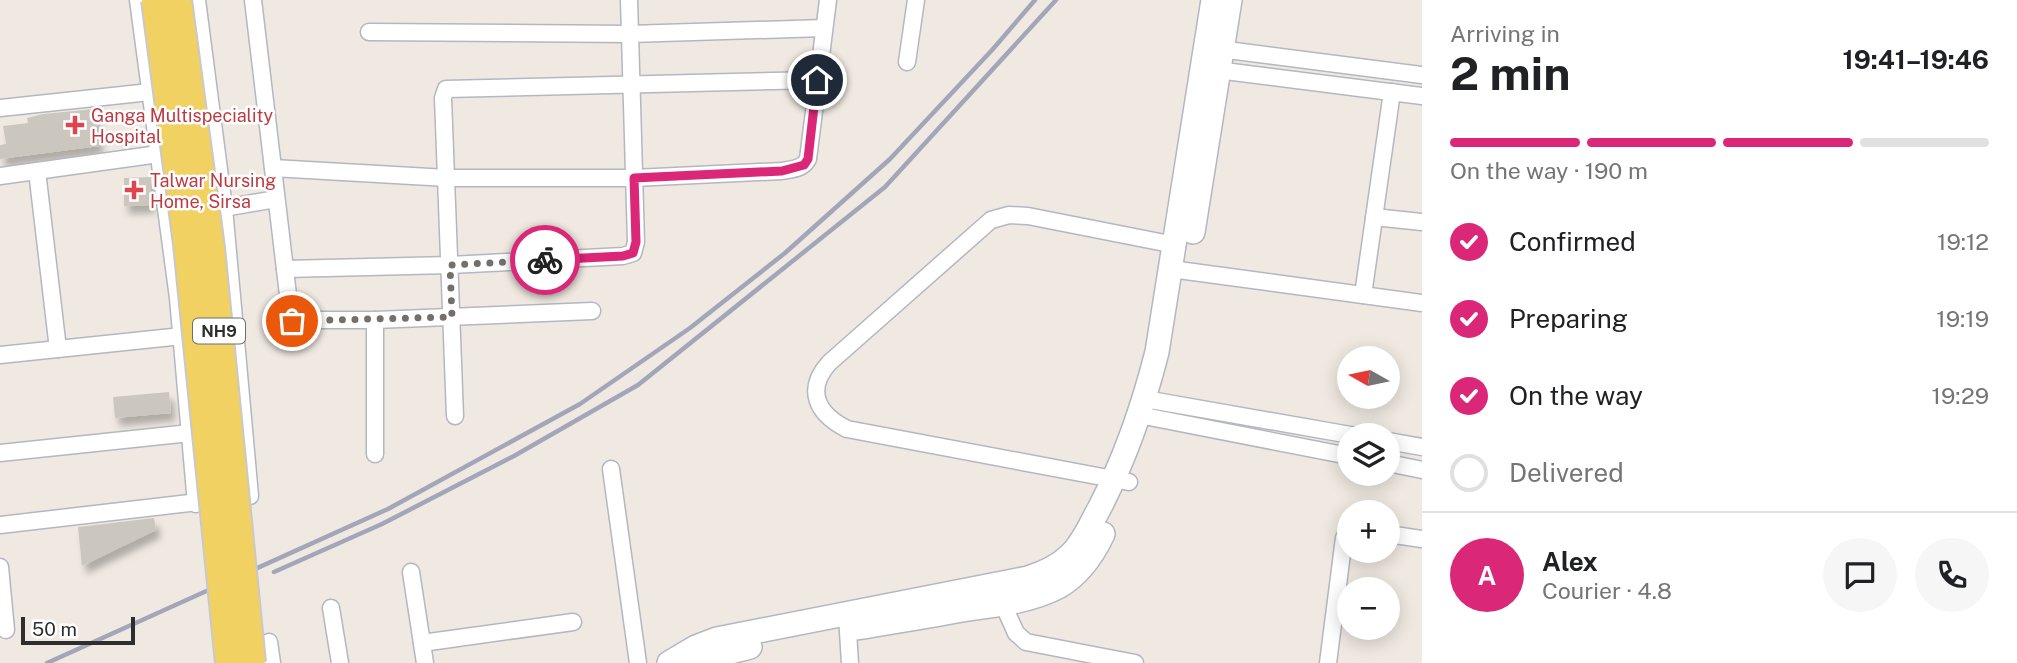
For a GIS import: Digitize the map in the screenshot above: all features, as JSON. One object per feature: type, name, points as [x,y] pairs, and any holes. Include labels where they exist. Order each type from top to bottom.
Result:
[{"type":"main road","name":"NH9","points":[[155,0],[187,244],[229,663]]},
{"type":"main road","name":"NH9","points":[[178,0],[211,247],[252,663]]},
{"type":"street","points":[[138,0],[182,336],[196,504]]},
{"type":"street","points":[[0,525],[248,498],[250,494],[224,208],[197,0]]},
{"type":"street","points":[[253,0],[291,320],[375,320],[592,311]]},
{"type":"street","points":[[285,268],[450,265],[623,256],[633,253],[636,242],[629,0]]},
{"type":"street","points":[[274,169],[447,178],[634,178],[782,171],[804,165],[808,159],[828,0]]},
{"type":"street","points":[[907,62],[916,0]]},
{"type":"street","points":[[669,663],[696,647],[717,639],[848,622],[999,595],[1044,593],[1074,576],[1098,545],[1150,408],[1169,369],[1179,270],[1212,59],[1213,0]]},
{"type":"street","points":[[1179,270],[1175,245],[1212,59],[1230,0]]},
{"type":"street","points":[[369,32],[630,34],[824,28]]},
{"type":"street","points":[[1212,59],[1422,75]]},
{"type":"street","points":[[1212,59],[1422,96]]},
{"type":"street","points":[[455,416],[443,98],[446,89],[817,80]]},
{"type":"street","points":[[0,108],[150,92]]},
{"type":"street","points":[[1363,295],[1392,92]]},
{"type":"street","points":[[0,176],[159,154]]},
{"type":"street","points":[[37,171],[58,349]]},
{"type":"street","points":[[224,208],[276,199]]},
{"type":"street","points":[[1121,481],[846,429],[829,418],[821,408],[817,397],[817,382],[829,363],[990,220],[1009,215],[1028,216],[1175,245]]},
{"type":"street","points":[[1374,217],[1422,222]]},
{"type":"street","points":[[1179,270],[1422,303]]},
{"type":"street","points":[[375,320],[375,454]]},
{"type":"street","points":[[0,355],[182,336]]},
{"type":"street","points":[[1150,408],[1337,433]]},
{"type":"street","points":[[1150,408],[1337,453]]},
{"type":"street","points":[[0,453],[190,433]]},
{"type":"street","points":[[1400,443],[1422,447]]},
{"type":"street","points":[[1400,465],[1422,470]]},
{"type":"street","points":[[611,469],[638,663]]},
{"type":"street","points":[[1400,536],[1422,539]]},
{"type":"street","points":[[1328,663],[1341,563]]},
{"type":"street","points":[[0,567],[6,630]]},
{"type":"street","points":[[411,572],[425,663]]},
{"type":"street","points":[[999,595],[1016,633],[1026,642],[1127,662]]},
{"type":"street","points":[[331,608],[340,663]]},
{"type":"street","points":[[422,643],[573,622]]},
{"type":"street","points":[[704,663],[723,654],[848,622]]},
{"type":"street","points":[[848,622],[850,663]]},
{"type":"street","points":[[270,642],[272,663]]},
{"type":"building","points":[[94,109],[99,146],[0,159],[0,145],[6,144],[3,126],[28,123],[27,118],[43,114]]},
{"type":"building","points":[[151,177],[151,205],[124,206],[124,178]]},
{"type":"building","points":[[169,392],[171,413],[115,418],[113,397]]},
{"type":"building","points":[[154,518],[156,530],[82,566],[78,527]]},
{"type":"railway","points":[[47,663],[388,509],[580,404],[690,328],[785,253],[890,159],[1035,0]]},
{"type":"railway","points":[[274,572],[382,524],[514,456],[638,385],[885,187],[1056,0]]},
{"type":"way so far","points":[[292,321],[452,317],[450,265],[545,260]]},
{"type":"place","name":"Ganga Multispeciality Hospital","points":[[75,125]]},
{"type":"place","name":"Talwar Nursing Home, Sirsa","points":[[134,190]]},
{"type":"route","points":[[545,260],[623,256],[633,253],[636,242],[634,178],[782,171],[804,165],[808,159],[817,80]]}]
